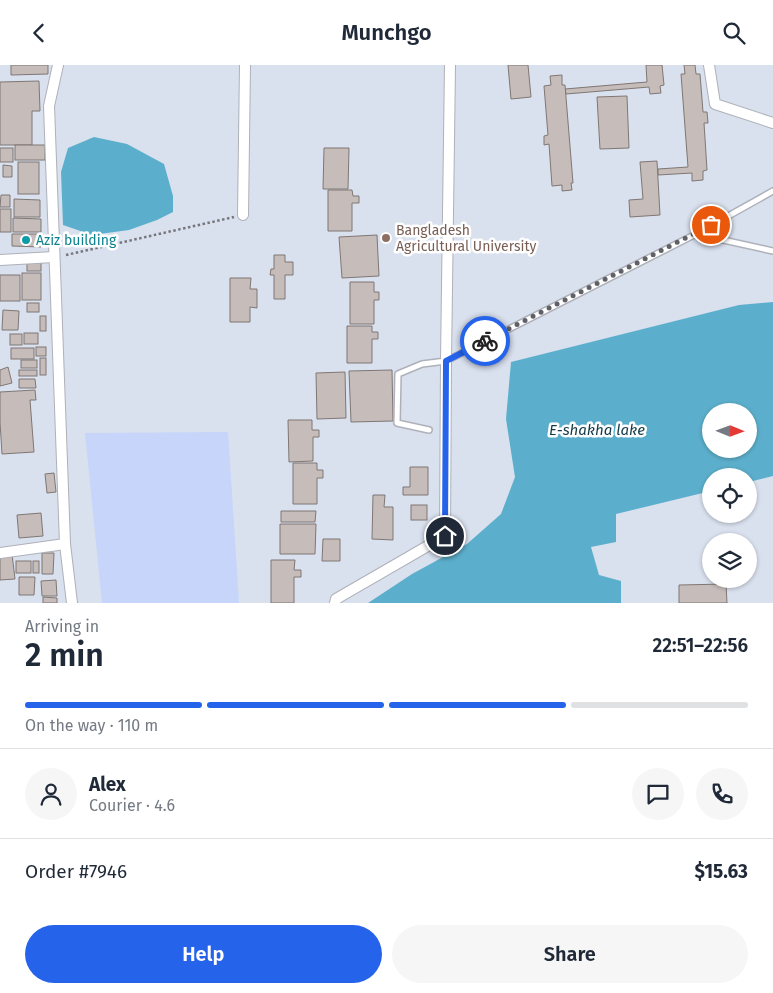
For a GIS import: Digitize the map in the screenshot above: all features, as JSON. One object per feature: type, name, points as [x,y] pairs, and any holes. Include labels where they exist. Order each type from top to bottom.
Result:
[{"type":"street","points":[[58,65],[49,106],[65,544],[72,603]]},
{"type":"street","points":[[242,215],[245,65]]},
{"type":"street","points":[[335,603],[336,599],[445,536],[450,65]]},
{"type":"street","points":[[709,65],[715,104],[773,123]]},
{"type":"street","points":[[0,260],[54,257]]},
{"type":"street","points":[[0,553],[65,544]]},
{"type":"lane","points":[[428,431],[397,423],[398,374],[422,365],[446,361],[696,234],[773,191]]},
{"type":"lane","points":[[696,234],[773,251]]},
{"type":"path","points":[[54,257],[242,215]]},
{"type":"shaded area","name":"Bangladesh Agricultural University","points":[[0,65],[773,65],[773,603],[0,603]]},
{"type":"shaded area","points":[[228,432],[239,603],[102,603],[85,433]]},
{"type":"water","points":[[94,137],[127,144],[164,164],[173,196],[173,212],[129,230],[92,235],[63,225],[61,172],[68,148]]},
{"type":"water","name":"E-shakha lake","points":[[773,302],[773,476],[757,480],[757,468],[702,468],[702,493],[616,514],[616,542],[591,547],[599,575],[621,581],[621,603],[368,603],[412,574],[467,544],[501,514],[515,477],[506,419],[511,362],[739,305]]},
{"type":"building","points":[[11,65],[48,65],[48,74],[11,75]]},
{"type":"building","points":[[508,65],[528,65],[531,97],[511,99]]},
{"type":"building","points":[[646,65],[662,65],[664,85],[660,86],[661,93],[650,94],[649,87],[566,94],[565,89],[647,82]]},
{"type":"building","points":[[684,65],[695,65],[696,74],[700,74],[703,112],[707,112],[708,123],[704,123],[707,170],[703,171],[703,180],[692,181],[692,173],[658,175],[658,169],[688,167],[681,74],[685,74]]},
{"type":"building","points":[[562,75],[562,85],[565,85],[573,183],[571,183],[572,190],[562,191],[562,185],[552,186],[549,144],[544,145],[544,136],[548,135],[544,86],[551,85],[550,76]]},
{"type":"building","points":[[39,81],[40,111],[32,111],[32,145],[0,145],[0,82]]},
{"type":"building","points":[[627,96],[629,148],[600,149],[597,97]]},
{"type":"building","points":[[15,145],[45,145],[45,160],[15,160]]},
{"type":"building","points":[[0,148],[13,148],[13,162],[0,162]]},
{"type":"building","points":[[324,148],[349,148],[348,189],[323,189]]},
{"type":"building","points":[[657,161],[660,215],[630,217],[629,200],[643,199],[640,162]]},
{"type":"building","points":[[18,162],[39,162],[39,194],[18,194]]},
{"type":"building","points":[[3,165],[12,166],[12,177],[3,177]]},
{"type":"building","points":[[328,190],[352,190],[353,196],[359,196],[359,203],[352,203],[352,231],[328,231]]},
{"type":"building","points":[[1,195],[10,195],[10,207],[0,207]]},
{"type":"building","points":[[14,199],[40,200],[40,217],[14,217]]},
{"type":"building","points":[[0,209],[11,209],[11,232],[0,232]]},
{"type":"building","points":[[13,218],[41,219],[41,232],[13,232]]},
{"type":"building","name":"Aziz building","points":[[12,234],[41,234],[41,247],[12,246]]},
{"type":"building","points":[[377,235],[379,276],[342,278],[339,237]]},
{"type":"building","points":[[274,255],[285,255],[285,262],[293,262],[293,275],[285,275],[285,299],[274,299],[274,275],[270,275],[271,269],[274,269]]},
{"type":"building","points":[[27,262],[41,262],[41,271],[27,271]]},
{"type":"building","points":[[22,273],[41,273],[41,300],[22,300]]},
{"type":"building","points":[[0,275],[20,275],[20,301],[0,301]]},
{"type":"building","points":[[230,278],[251,278],[250,289],[257,289],[257,308],[250,307],[250,322],[230,322]]},
{"type":"building","points":[[350,282],[374,282],[374,292],[379,292],[379,300],[374,300],[374,324],[350,324]]},
{"type":"building","points":[[27,303],[39,303],[39,312],[27,312]]},
{"type":"building","points":[[3,310],[19,311],[18,330],[2,330]]},
{"type":"building","points":[[40,316],[46,316],[46,331],[40,331]]},
{"type":"building","points":[[347,326],[372,326],[372,332],[378,332],[378,339],[372,339],[372,363],[347,363]]},
{"type":"building","points":[[24,333],[38,333],[38,344],[24,344]]},
{"type":"building","points":[[10,334],[22,334],[22,345],[10,345]]},
{"type":"building","points":[[36,347],[46,347],[46,356],[36,356]]},
{"type":"building","points":[[11,348],[34,348],[34,359],[11,359]]},
{"type":"building","points":[[40,358],[46,358],[46,375],[40,375]]},
{"type":"building","points":[[21,360],[37,360],[37,368],[21,368]]},
{"type":"building","points":[[8,367],[12,383],[0,386],[0,370]]},
{"type":"building","points":[[19,370],[37,370],[37,376],[19,376]]},
{"type":"building","points":[[392,370],[393,421],[351,422],[349,371]]},
{"type":"building","points":[[345,372],[346,418],[317,419],[316,373]]},
{"type":"building","points":[[19,379],[35,379],[36,388],[19,388]]},
{"type":"building","points":[[35,390],[36,400],[30,400],[34,452],[2,454],[0,392]]},
{"type":"building","points":[[288,420],[312,420],[312,430],[319,430],[319,437],[313,437],[313,461],[289,462]]},
{"type":"building","points":[[293,463],[317,463],[317,470],[323,470],[323,478],[317,478],[317,504],[293,504]]},
{"type":"building","points":[[410,467],[428,467],[428,495],[403,495],[403,487],[410,487]]},
{"type":"building","points":[[54,473],[56,492],[47,493],[45,474]]},
{"type":"building","points":[[373,495],[385,495],[384,507],[393,507],[393,540],[372,539]]},
{"type":"building","points":[[411,505],[427,505],[427,520],[411,520]]},
{"type":"building","points":[[281,511],[316,511],[315,522],[281,522]]},
{"type":"building","points":[[41,513],[43,536],[19,538],[17,515]]},
{"type":"building","points":[[280,524],[316,524],[315,554],[280,554]]},
{"type":"building","points":[[323,539],[340,539],[340,561],[322,561]]},
{"type":"building","points":[[42,553],[54,553],[53,574],[42,574]]},
{"type":"building","points":[[12,554],[15,579],[0,580],[0,555]]},
{"type":"building","points":[[271,560],[295,560],[294,570],[301,570],[301,577],[294,577],[294,603],[271,603]]},
{"type":"building","points":[[16,561],[31,561],[31,573],[16,573]]},
{"type":"building","points":[[33,561],[39,561],[39,573],[33,573]]},
{"type":"building","points":[[19,577],[35,577],[34,595],[19,595]]},
{"type":"building","points":[[56,580],[57,596],[42,596],[41,581]]},
{"type":"building","points":[[679,585],[702,585],[702,588],[726,588],[727,603],[679,603]]},
{"type":"building","points":[[43,597],[57,598],[57,603],[43,603]]},
{"type":"way so far","points":[[485,341],[711,225]]},
{"type":"place","name":"Bangladesh Agricultural University","points":[[386,238]]},
{"type":"place","name":"Aziz building","points":[[26,240]]},
{"type":"route","points":[[445,536],[446,361],[485,341]]}]
